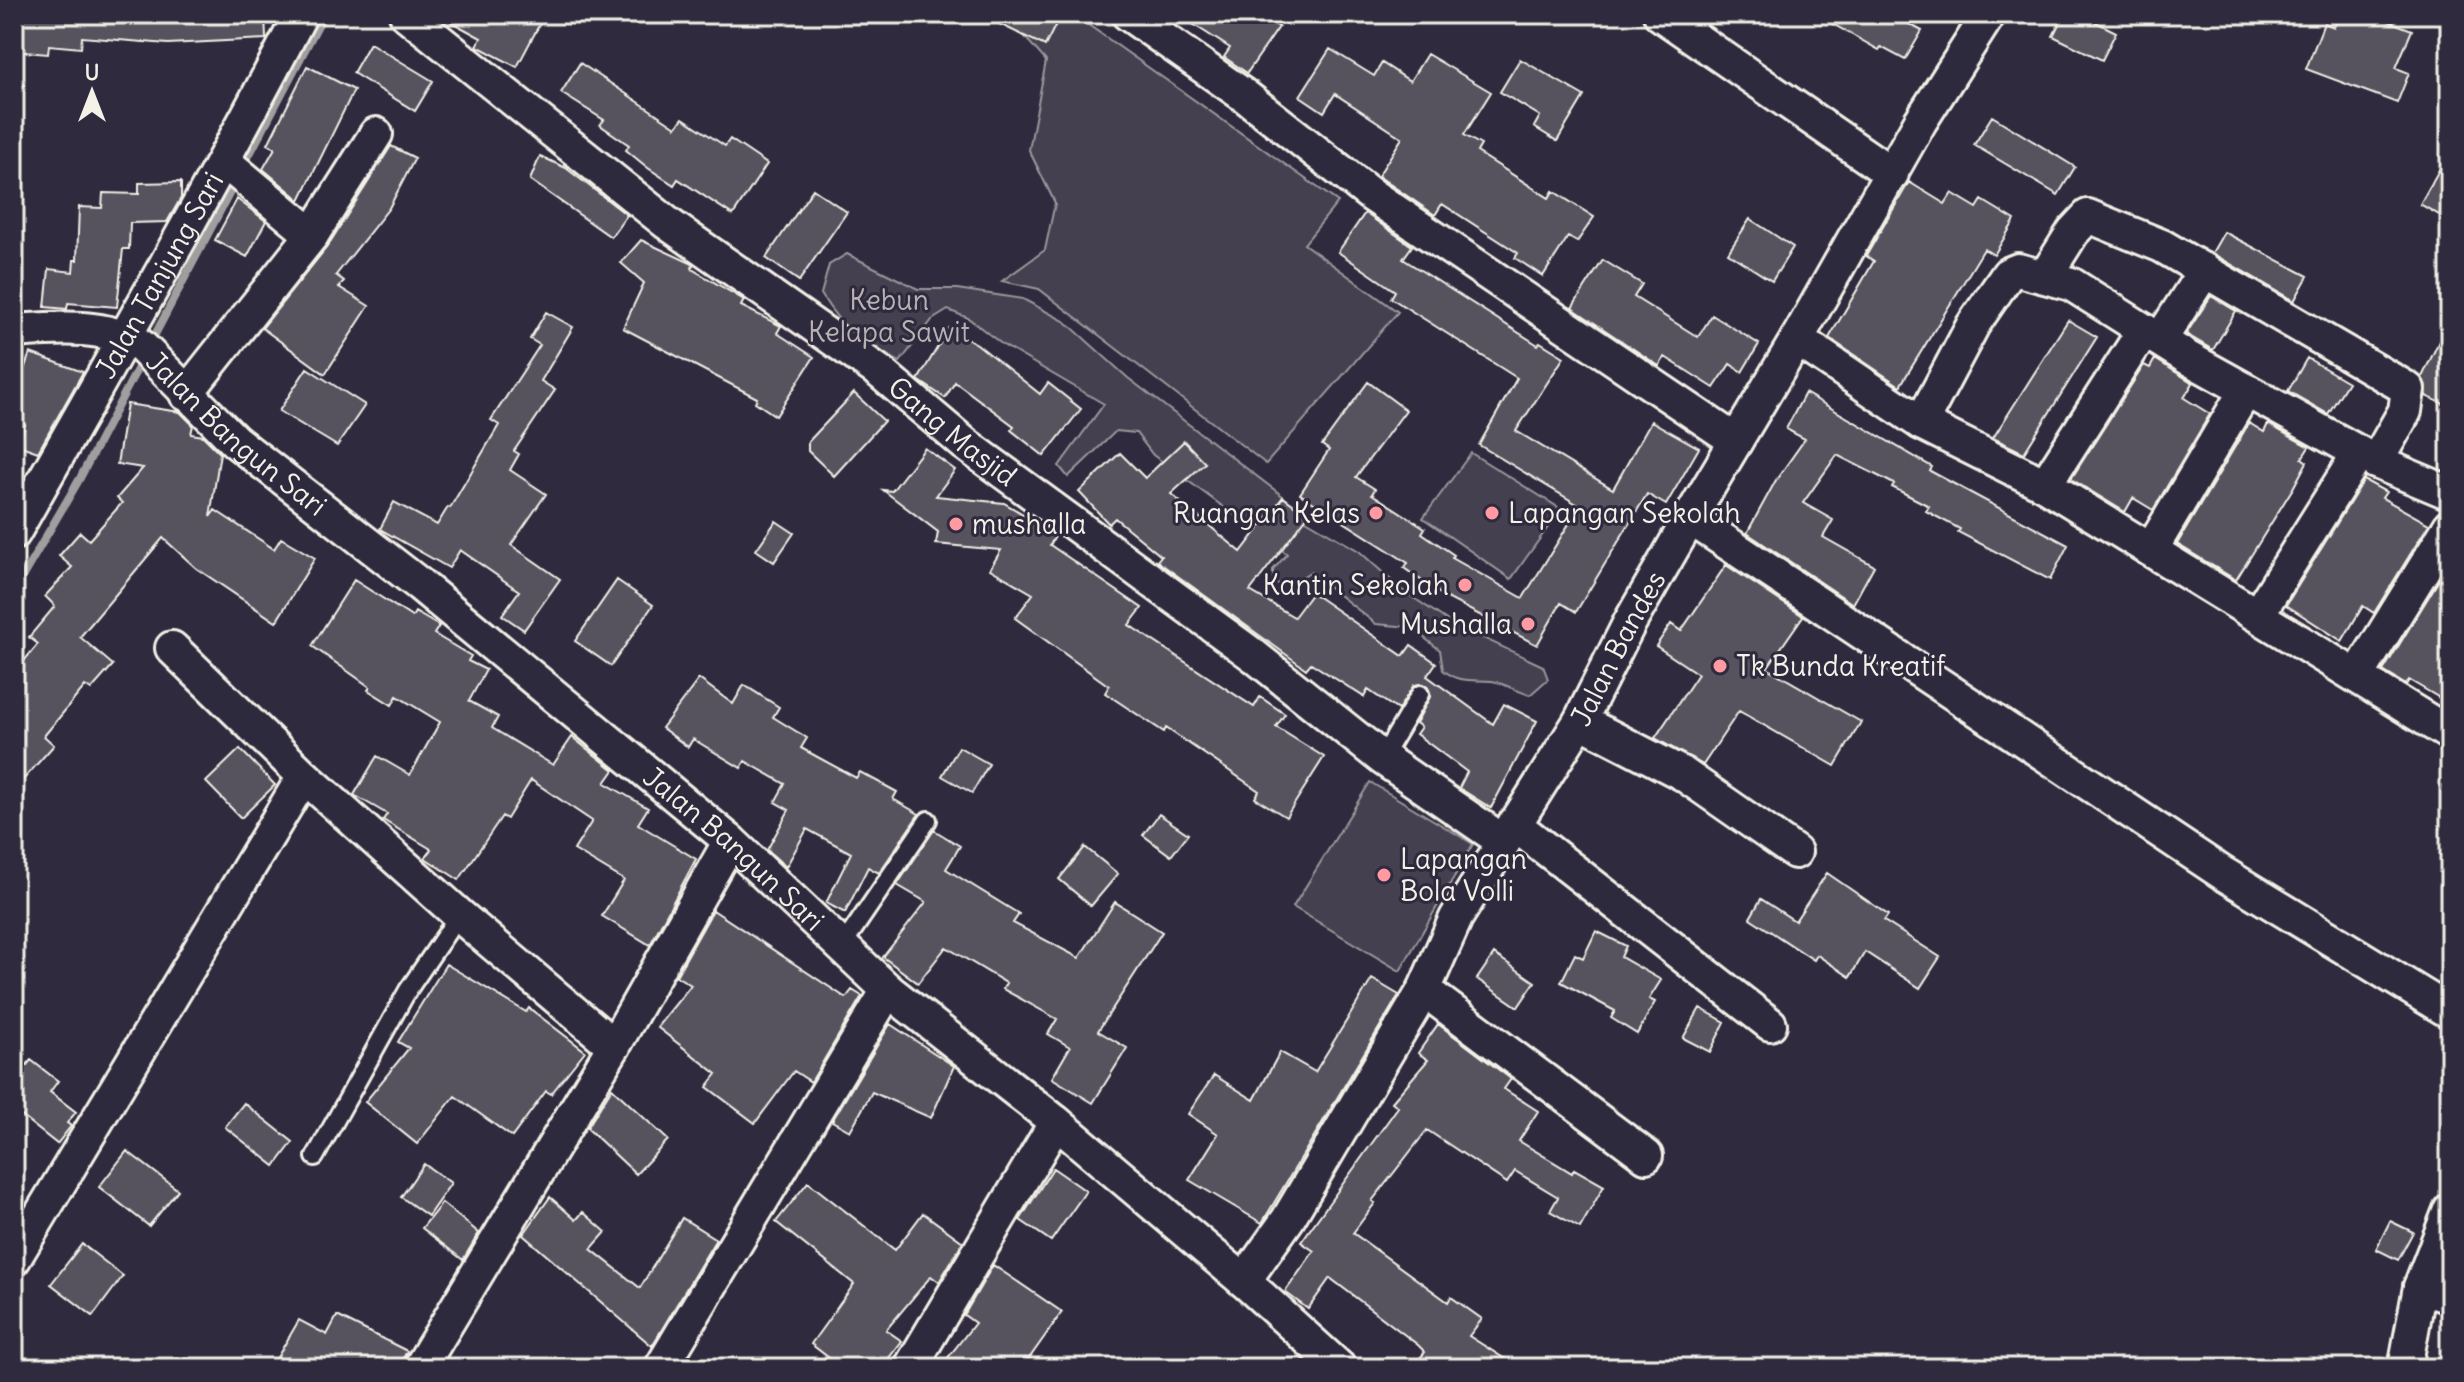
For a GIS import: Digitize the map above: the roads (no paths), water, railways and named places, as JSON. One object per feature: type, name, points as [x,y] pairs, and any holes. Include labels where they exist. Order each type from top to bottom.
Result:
[{"type":"street","name":"Jalan Tanjung Sari","points":[[14,533],[139,346],[235,170],[301,14]]},
{"type":"street","name":"Gang Masjid","points":[[406,14],[667,223],[880,372],[965,444],[1253,655],[1382,758],[1509,833],[1770,1024]]},
{"type":"street","points":[[1128,14],[1245,96],[1370,194],[1736,441]]},
{"type":"street","points":[[1660,14],[1892,174]]},
{"type":"street","name":"Jalan Bandes","points":[[1244,1281],[1288,1219],[1424,990],[1456,918],[1580,721],[1630,622],[1797,339],[1981,17]]},
{"type":"street","points":[[186,394],[312,235],[376,134]]},
{"type":"street","points":[[235,170],[312,235]]},
{"type":"street","points":[[2046,275],[2073,232],[2088,216],[2162,246],[2408,389],[2405,411],[2368,457],[2258,614]]},
{"type":"street","points":[[1921,423],[1973,325],[2008,274],[2018,270],[2071,284],[2246,390],[2368,457],[2450,493]]},
{"type":"street","points":[[2045,485],[2152,335],[2205,270]]},
{"type":"street","points":[[14,331],[66,328],[139,346]]},
{"type":"street","points":[[1797,339],[1921,423],[2045,485],[2450,734]]},
{"type":"street","name":"Jalan Bangun Sari","points":[[139,346],[235,441],[419,584],[730,841],[888,990],[1056,1122],[1244,1281],[1340,1368]]},
{"type":"street","points":[[2151,550],[2246,390]]},
{"type":"street","points":[[1690,518],[2224,874],[2450,1012]]},
{"type":"street","points":[[2358,675],[2450,526]]},
{"type":"street","points":[[172,648],[304,776],[459,915],[614,1046]]},
{"type":"street","points":[[1580,721],[1683,774],[1795,852]]},
{"type":"street","points":[[14,1259],[304,776]]},
{"type":"street","points":[[420,1368],[614,1046],[730,841]]},
{"type":"street","points":[[661,1368],[888,990]]},
{"type":"street","points":[[1424,990],[1646,1156]]},
{"type":"street","points":[[910,1368],[1056,1122]]},
{"type":"street","points":[[2405,1368],[2435,1292],[2450,1210]]},
{"type":"lane","points":[[1382,758],[1420,694]]},
{"type":"lane","points":[[843,945],[928,820]]},
{"type":"lane","points":[[315,1157],[408,990],[459,915]]},
{"type":"waterway","points":[[242,169],[324,14]]},
{"type":"waterway","points":[[149,346],[236,181]]},
{"type":"waterway","points":[[14,591],[79,480],[143,358]]},
{"type":"waterway","points":[[2449,1368],[2450,1356]]},
{"type":"place","name":"Ruangan Kelas","points":[[1376,513]]},
{"type":"place","name":"Lapangan Sekolah","points":[[1492,513]]},
{"type":"place","name":"mushalla","points":[[956,524]]},
{"type":"place","name":"Kantin Sekolah","points":[[1465,585]]},
{"type":"place","name":"Mushalla","points":[[1528,624]]},
{"type":"place","name":"Tk Bunda Kreatif","points":[[1720,666]]},
{"type":"place","name":"Lapangan Bola Volli","points":[[1384,875]]},
{"type":"park label","name":"Kebun Kelapa Sawit","points":[[889,316]]}]
